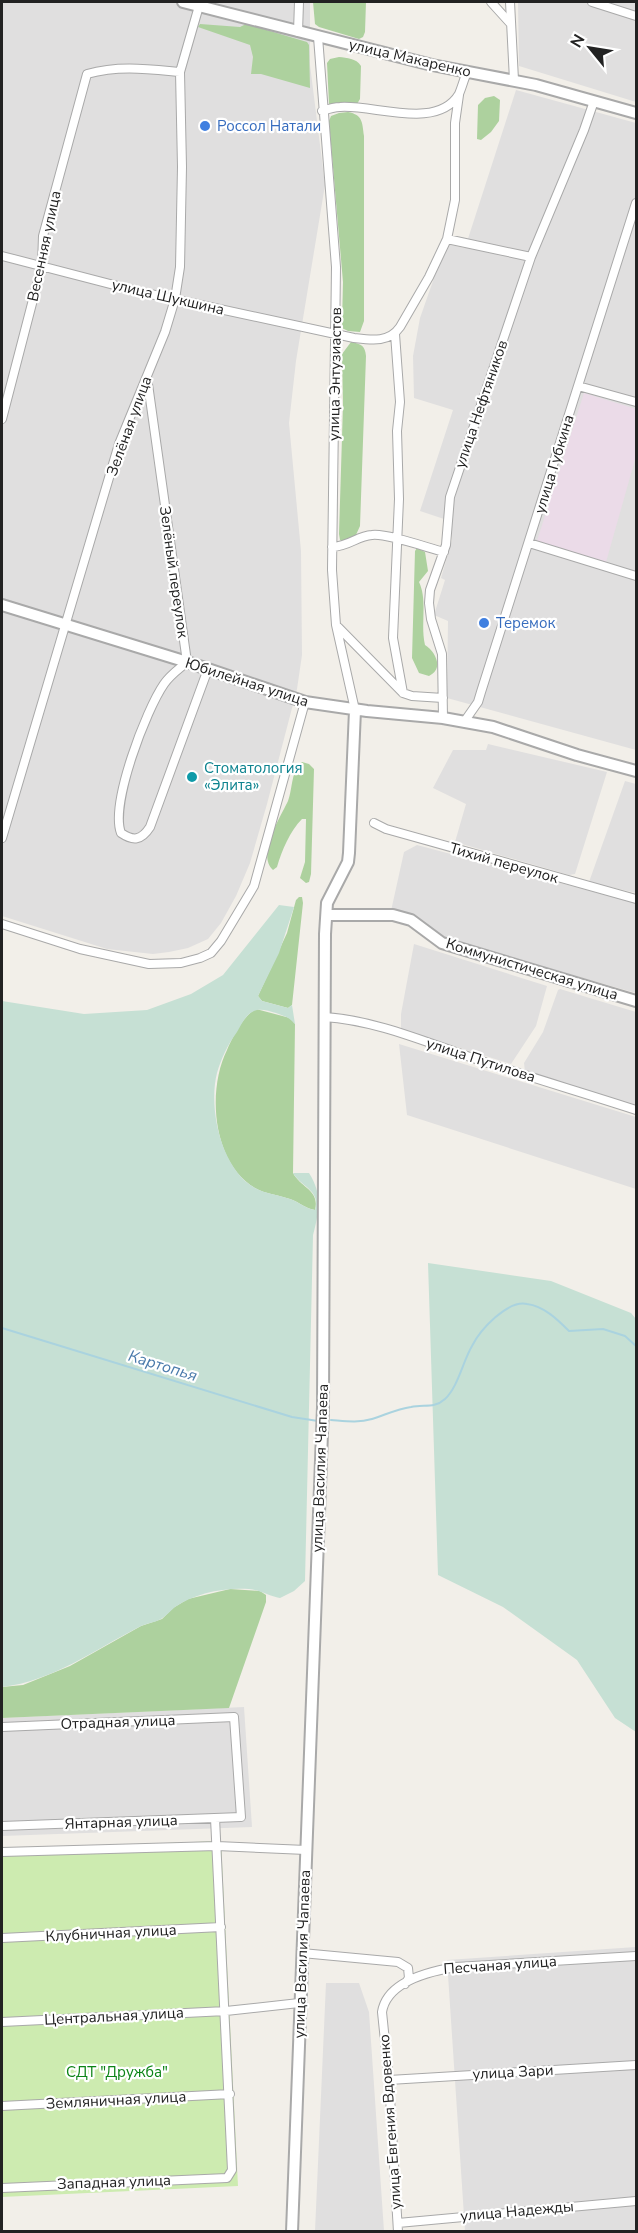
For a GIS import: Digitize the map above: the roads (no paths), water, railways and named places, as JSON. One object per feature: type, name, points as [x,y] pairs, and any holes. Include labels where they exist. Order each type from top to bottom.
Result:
[{"type":"street","name":"улица Макаренко","points":[[183,2],[432,65],[514,80],[636,112]]},
{"type":"street","points":[[298,32],[299,2]]},
{"type":"street","points":[[491,2],[510,23]]},
{"type":"street","points":[[510,2],[514,80]]},
{"type":"street","points":[[592,2],[636,15]]},
{"type":"street","name":"Зелёная улица","points":[[2,837],[67,625],[119,444],[165,332],[175,299],[180,256],[182,167],[180,72],[199,6]]},
{"type":"street","name":"улица Энтузиастов","points":[[318,37],[336,267],[332,547],[336,625],[355,710]]},
{"type":"street","name":"Весенняя улица","points":[[2,419],[42,265],[43,236],[87,74],[102,69],[129,67],[180,72]]},
{"type":"street","points":[[403,693],[393,638],[399,499],[397,430],[400,402],[395,334],[429,277],[447,239],[455,200],[455,123],[459,93],[466,72]]},
{"type":"street","points":[[322,111],[342,106],[420,113],[447,106],[459,93]]},
{"type":"street","name":"улица Нефтяников","points":[[443,718],[442,654],[431,619],[429,603],[430,590],[444,552],[450,497],[531,257],[578,146],[594,101]]},
{"type":"street","name":"улица Губкина","points":[[464,722],[478,702],[636,203]]},
{"type":"street","points":[[447,239],[531,257]]},
{"type":"street","name":"улица Шукшина","points":[[2,256],[175,299],[336,334],[380,339],[395,334]]},
{"type":"street","name":"Зелёный переулок","points":[[147,376],[187,662]]},
{"type":"street","points":[[578,386],[636,402]]},
{"type":"street","points":[[332,547],[349,545],[375,534],[444,552]]},
{"type":"street","points":[[529,543],[636,576]]},
{"type":"street","name":"Юбилейная улица","points":[[2,604],[305,702],[355,710],[443,718],[493,727],[636,771]]},
{"type":"street","points":[[336,625],[403,693],[412,696],[443,698]]},
{"type":"street","points":[[187,662],[166,681],[141,730],[120,800],[117,819],[121,832],[130,839],[139,839],[150,827],[208,669]]},
{"type":"street","points":[[2,924],[80,949],[149,964],[181,963],[211,953],[221,941],[254,886],[305,702]]},
{"type":"street","name":"улица Василия Чапаева","points":[[292,2232],[323,1407],[324,1017],[327,903],[348,862],[355,710]]},
{"type":"street","name":"Тихий переулок","points":[[374,823],[386,829],[636,900]]},
{"type":"street","name":"Коммунистическая улица","points":[[327,915],[393,915],[411,920],[442,943],[636,1001]]},
{"type":"street","name":"улица Путилова","points":[[324,1017],[342,1018],[396,1032],[636,1110]]},
{"type":"street","name":"Отрадная улица","points":[[2,1727],[234,1717],[242,1817]]},
{"type":"street","name":"Янтарная улица","points":[[2,1827],[242,1817]]},
{"type":"street","points":[[215,1818],[230,2094]]},
{"type":"street","name":"Янтарная улица","points":[[2,1852],[217,1845],[306,1850]]},
{"type":"street","name":"Клубничная улица","points":[[2,1938],[221,1928]]},
{"type":"street","points":[[302,1953],[398,1962],[408,1968],[409,1978],[405,1984]]},
{"type":"street","name":"Песчаная улица","points":[[382,2012],[383,2004],[389,1997],[405,1984],[431,1972],[456,1967],[636,1956]]},
{"type":"street","name":"Центральная улица","points":[[2,2022],[226,2011],[299,2003]]},
{"type":"street","name":"улица Евгения Вдовенко","points":[[382,2012],[389,2080],[398,2227]]},
{"type":"street","name":"улица Зари","points":[[389,2080],[636,2066]]},
{"type":"street","name":"Земляничная улица","points":[[2,2106],[230,2094]]},
{"type":"street","name":"Западная улица","points":[[2,2188],[227,2178],[232,2170],[230,2094]]},
{"type":"street","name":"улица Надежды","points":[[398,2227],[636,2201]]},
{"type":"waterway","name":"Картопья","points":[[331,1420],[367,1420],[406,1408],[441,1402],[450,1394],[481,1332],[503,1311],[519,1304],[533,1305],[545,1311],[569,1331],[603,1329],[625,1336],[636,1346]]},
{"type":"waterway","name":"Картопья","points":[[2,1328],[292,1417],[318,1421]]},
{"type":"place","name":"Россол Натали","points":[[205,126]]},
{"type":"place","name":"Теремок","points":[[484,623]]},
{"type":"place","name":"Стоматология «Элита»","points":[[192,777]]},
{"type":"park label","name":"СДТ \"Дружба\"","points":[[117,2072]]}]
